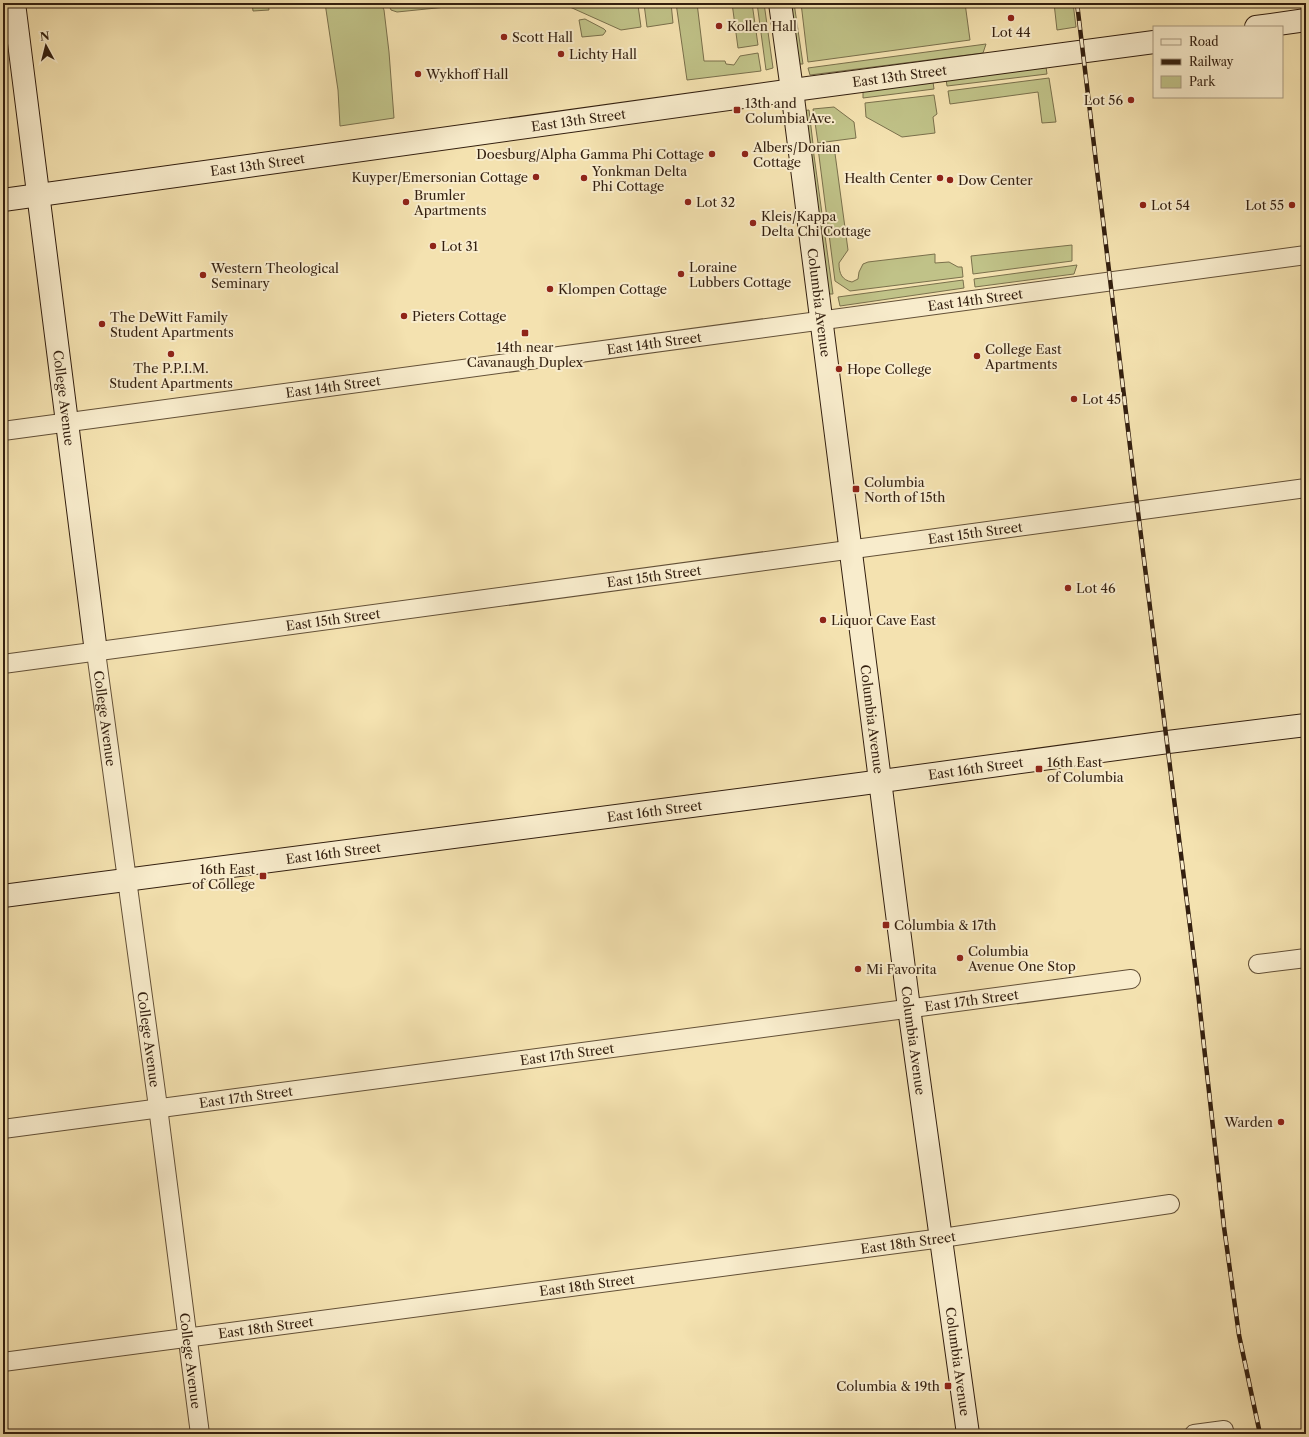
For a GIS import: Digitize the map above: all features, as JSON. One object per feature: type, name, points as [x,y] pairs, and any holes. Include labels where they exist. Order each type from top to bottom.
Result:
[{"type":"street","name":"College Avenue","points":[[14,3],[96,652],[158,1107],[200,1434]]},
{"type":"street","name":"Columbia Avenue","points":[[780,3],[909,1008],[968,1434]]},
{"type":"street","points":[[1263,26],[1306,20]]},
{"type":"street","name":"East 13th Street","points":[[3,200],[792,90],[1153,42]]},
{"type":"street","name":"East 14th Street","points":[[3,431],[821,322],[1306,255]]},
{"type":"street","name":"East 15th Street","points":[[3,664],[851,548],[1306,488]]},
{"type":"street","name":"East 16th Street","points":[[3,896],[881,782],[1160,743],[1306,725]]},
{"type":"street","points":[[1258,964],[1306,958]]},
{"type":"street","name":"East 17th Street","points":[[3,1129],[158,1107],[1131,978]]},
{"type":"street","name":"East 18th Street","points":[[3,1362],[942,1238],[1170,1204]]},
{"type":"street","points":[[1194,1434],[1224,1430]]},
{"type":"green space","points":[[252,3],[268,3],[269,10],[253,11]]},
{"type":"green space","points":[[325,3],[381,3],[384,10],[389,52],[394,118],[340,126],[338,90]]},
{"type":"green space","points":[[388,3],[469,3],[466,5],[397,12],[391,10]]},
{"type":"green space","points":[[561,3],[633,3],[633,5],[638,5],[641,27],[621,30]]},
{"type":"green space","points":[[671,3],[673,23],[647,27],[644,4]]},
{"type":"green space","points":[[676,3],[697,3],[704,61],[725,61],[726,64],[734,65],[740,56],[758,53],[761,71],[687,80]]},
{"type":"green space","points":[[732,3],[752,3],[758,45],[738,48]]},
{"type":"green space","points":[[757,3],[764,3],[773,68],[766,70]]},
{"type":"green space","points":[[786,3],[794,3],[803,64],[794,64]]},
{"type":"green space","points":[[801,3],[965,3],[970,40],[808,62]]},
{"type":"green space","points":[[1054,3],[1073,3],[1076,27],[1057,30]]},
{"type":"green space","points":[[585,19],[606,31],[603,35],[582,37],[579,20]]},
{"type":"green space","points":[[986,44],[983,53],[810,75],[808,68]]},
{"type":"green space","points":[[1046,67],[1047,74],[947,86],[946,79]]},
{"type":"green space","points":[[1049,78],[1056,122],[1042,123],[1038,92],[950,104],[948,91]]},
{"type":"green space","points":[[933,82],[934,89],[863,98],[863,91]]},
{"type":"green space","points":[[934,95],[937,114],[933,117],[935,133],[902,137],[866,117],[865,103]]},
{"type":"green space","points":[[834,107],[854,122],[856,138],[818,143],[813,109]]},
{"type":"green space","points":[[809,110],[813,144],[805,145],[801,111]]},
{"type":"green space","points":[[834,146],[848,250],[839,263],[840,273],[843,278],[852,282],[858,279],[859,272],[863,264],[868,262],[935,254],[935,263],[949,262],[958,267],[962,267],[963,277],[850,291],[835,281],[818,148]]},
{"type":"green space","points":[[813,148],[833,294],[825,294],[805,150]]},
{"type":"green space","points":[[1072,245],[1072,261],[973,274],[971,256]]},
{"type":"green space","points":[[1077,265],[1074,274],[975,287],[974,279]]},
{"type":"green space","points":[[963,280],[964,288],[840,306],[838,297]]},
{"type":"railway","points":[[1077,3],[1135,488],[1196,974],[1224,1227],[1239,1335],[1260,1434]]},
{"type":"place","name":"Lot 44","points":[[1011,18]]},
{"type":"place","name":"Kollen Hall","points":[[719,26]]},
{"type":"place","name":"Scott Hall","points":[[504,37]]},
{"type":"place","name":"Lichty Hall","points":[[561,54]]},
{"type":"place","name":"Wykhoff Hall","points":[[418,74]]},
{"type":"place","name":"Lot 56","points":[[1131,100]]},
{"type":"place","name":"13th and Columbia Ave.","points":[[737,110]]},
{"type":"place","name":"Doesburg/Alpha Gamma Phi Cottage","points":[[712,154]]},
{"type":"place","name":"Albers/Dorian Cottage","points":[[745,154]]},
{"type":"place","name":"Kuyper/Emersonian Cottage","points":[[536,177]]},
{"type":"place","name":"Yonkman Delta Phi Cottage","points":[[584,178]]},
{"type":"place","name":"Health Center","points":[[940,178]]},
{"type":"place","name":"Dow Center","points":[[950,180]]},
{"type":"place","name":"Brumler Apartments","points":[[406,202]]},
{"type":"place","name":"Lot 32","points":[[688,202]]},
{"type":"place","name":"Lot 54","points":[[1143,205]]},
{"type":"place","name":"Lot 55","points":[[1292,205]]},
{"type":"place","name":"Kleis/Kappa Delta Chi Cottage","points":[[753,223]]},
{"type":"place","name":"Lot 31","points":[[433,246]]},
{"type":"place","name":"Loraine Lubbers Cottage","points":[[681,274]]},
{"type":"place","name":"Western Theological Seminary","points":[[203,275]]},
{"type":"place","name":"Klompen Cottage","points":[[550,289]]},
{"type":"place","name":"Pieters Cottage","points":[[404,316]]},
{"type":"place","name":"The DeWitt Family Student Apartments","points":[[102,324]]},
{"type":"place","name":"14th near Cavanaugh Duplex","points":[[525,333]]},
{"type":"place","name":"The P.P.I.M. Student Apartments","points":[[171,354]]},
{"type":"place","name":"College East Apartments","points":[[977,356]]},
{"type":"place","name":"Hope College","points":[[839,369]]},
{"type":"place","name":"Lot 45","points":[[1074,399]]},
{"type":"place","name":"Columbia North of 15th","points":[[856,489]]},
{"type":"place","name":"Lot 46","points":[[1068,588]]},
{"type":"place","name":"Liquor Cave East","points":[[823,620]]},
{"type":"place","name":"16th East of Columbia","points":[[1039,769]]},
{"type":"place","name":"16th East of College","points":[[263,876]]},
{"type":"place","name":"Columbia & 17th","points":[[886,925]]},
{"type":"place","name":"Columbia Avenue One Stop","points":[[960,958]]},
{"type":"place","name":"Mi Favorita","points":[[858,969]]},
{"type":"place","name":"Warden","points":[[1281,1122]]},
{"type":"place","name":"Columbia & 19th","points":[[948,1386]]}]
